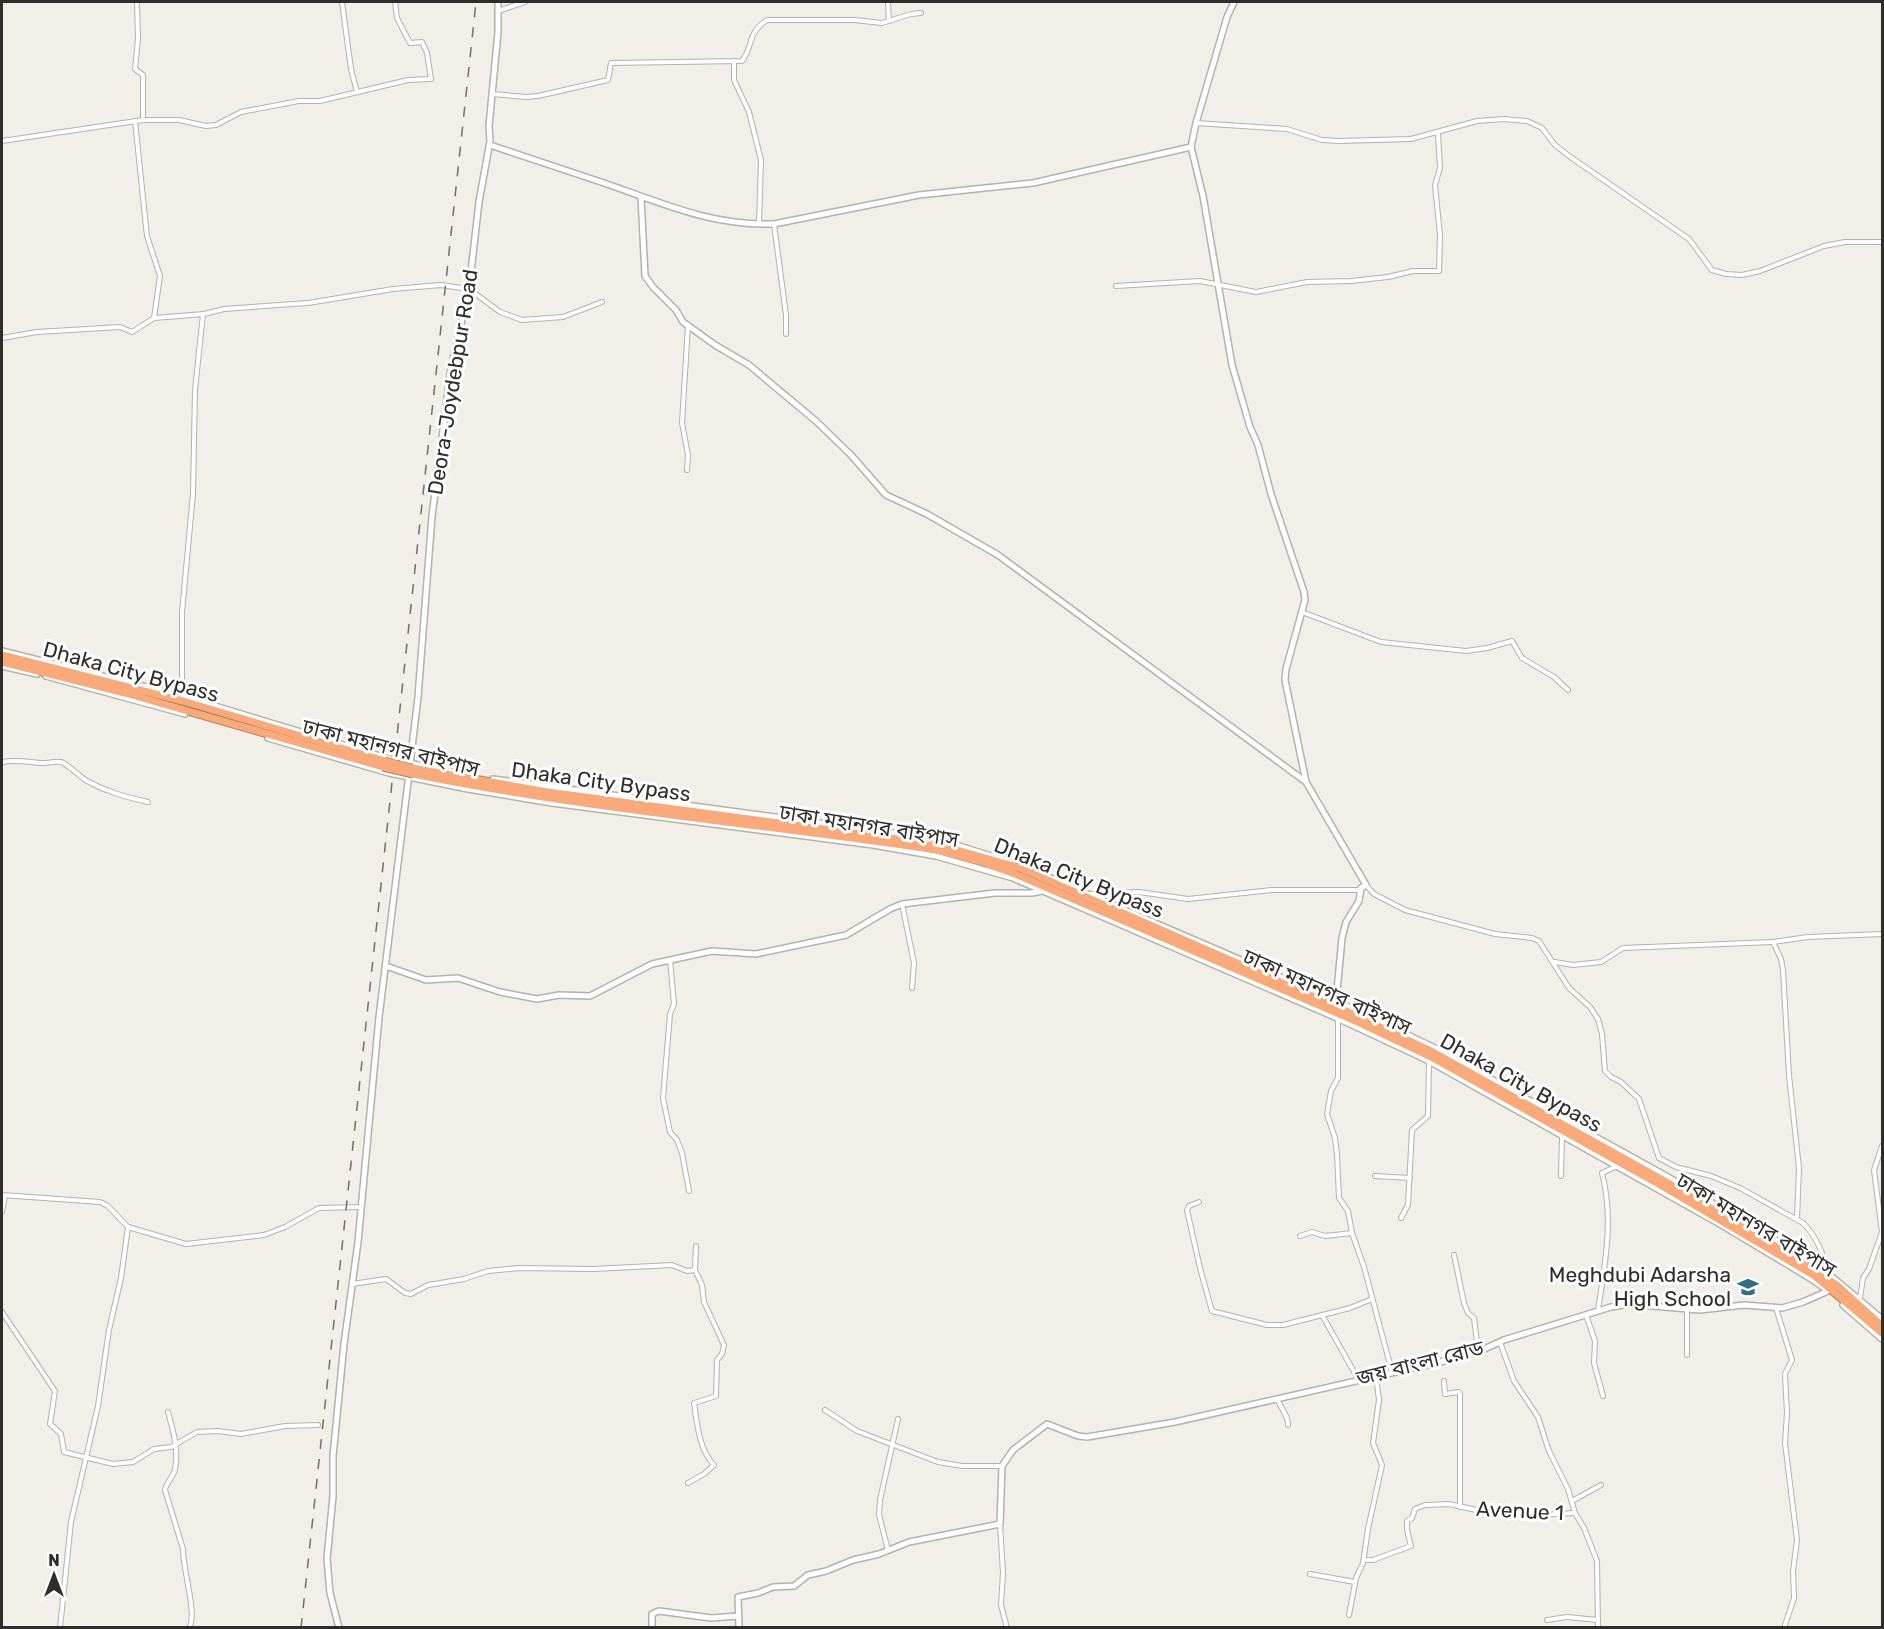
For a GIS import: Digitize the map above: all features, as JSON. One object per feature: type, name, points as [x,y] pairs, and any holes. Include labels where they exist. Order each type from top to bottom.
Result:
[{"type":"highway","name":"Dhaka City Bypass","points":[[2,653],[183,700],[384,764]]},
{"type":"highway","name":"ঢাকা মহানগর বাইপাস","points":[[2,664],[137,696],[468,785],[937,850],[1016,874],[1360,1023],[1431,1057],[1815,1276],[1882,1333]]},
{"type":"highway","name":"Dhaka City Bypass","points":[[411,771],[547,792],[936,844],[1020,868],[1342,1009],[1433,1052],[1663,1180],[1799,1260],[1838,1286],[1882,1326]]},
{"type":"street","points":[[136,2],[138,39],[135,69],[143,75],[143,120]]},
{"type":"street","points":[[342,2],[351,69],[357,92]]},
{"type":"street","points":[[2,141],[143,120],[178,120],[206,126],[216,125],[241,112],[299,101],[320,101],[408,80],[431,79],[422,42],[410,43],[398,18],[395,2]]},
{"type":"street","name":"Deora-Joydebpur Road","points":[[339,1628],[328,1579],[327,1544],[333,1496],[332,1466],[336,1415],[362,1207],[386,966],[411,771],[432,516],[451,368],[469,289],[479,202],[490,145],[498,2]]},
{"type":"street","points":[[498,11],[525,2]]},
{"type":"street","points":[[888,2],[889,21]]},
{"type":"street","points":[[1234,2],[1227,17],[1191,147],[1203,196],[1232,365],[1271,494],[1304,592],[1305,600],[1285,680],[1306,782],[1366,885],[1374,894],[1405,910],[1489,933],[1537,940],[1544,945],[1569,988],[1590,1007],[1598,1019],[1602,1034],[1605,1071],[1639,1099],[1659,1158],[1680,1169],[1714,1177],[1740,1188],[1797,1219],[1809,1230],[1825,1260],[1825,1270]]},
{"type":"street","points":[[492,94],[538,96],[608,80],[611,63],[744,60],[750,38],[767,20],[854,20],[882,23],[921,13]]},
{"type":"street","points":[[734,61],[734,80],[748,112],[761,160],[759,224]]},
{"type":"street","points":[[1196,123],[1287,129],[1322,140],[1338,141],[1411,139],[1477,121],[1504,119],[1527,121],[1542,128],[1555,145],[1569,156],[1689,239],[1712,270],[1742,275],[1760,272],[1824,246],[1845,242],[1882,242]]},
{"type":"street","points":[[135,121],[147,236],[160,276],[154,318]]},
{"type":"street","points":[[1116,286],[1188,280],[1256,292],[1307,282],[1351,281],[1388,277],[1413,271],[1439,271],[1440,235],[1436,185],[1440,168],[1438,133]]},
{"type":"street","points":[[490,145],[640,197],[721,221],[759,224],[774,224],[919,195],[1033,183],[1191,147]]},
{"type":"street","points":[[640,197],[645,276],[652,287],[688,325],[715,345],[749,365],[808,414],[851,455],[886,495],[927,514],[998,555],[1306,782]]},
{"type":"street","points":[[774,224],[786,315],[786,334]]},
{"type":"street","points":[[2,338],[37,332],[120,327],[132,332],[154,318],[319,301],[393,289],[441,285],[469,289],[500,312],[522,320],[563,317],[602,302]]},
{"type":"street","points":[[183,696],[183,612],[194,494],[195,390],[204,314]]},
{"type":"street","points":[[687,470],[688,455],[682,423],[688,325]]},
{"type":"street","points":[[1301,612],[1381,642],[1466,651],[1512,641],[1522,658],[1554,677],[1568,690]]},
{"type":"street","points":[[2,653],[183,696],[411,771],[503,781],[937,839],[1021,866],[1336,1001],[1435,1048],[1677,1182],[1825,1270],[1882,1319]]},
{"type":"street","points":[[2,664],[411,771],[552,803],[936,855],[1013,878],[1337,1018],[1429,1062],[1761,1248],[1828,1291],[1882,1340]]},
{"type":"street","points":[[2,762],[23,760],[44,763],[61,762],[89,782],[126,798],[148,802]]},
{"type":"street","points":[[1090,894],[1138,892],[1188,899],[1272,890],[1359,890],[1366,885]]},
{"type":"street","points":[[1336,1001],[1342,939],[1346,922],[1359,901],[1359,890]]},
{"type":"street","points":[[386,966],[426,980],[458,978],[500,992],[537,999],[560,995],[594,995],[633,972],[652,964],[712,951],[756,954],[846,934],[902,904],[995,893],[1042,891]]},
{"type":"street","points":[[902,904],[914,963],[912,988]]},
{"type":"street","points":[[1554,962],[1573,965],[1601,962],[1623,948],[1773,942],[1882,934]]},
{"type":"street","points":[[1773,942],[1781,959],[1783,970],[1789,1074],[1798,1168],[1797,1219]]},
{"type":"street","points":[[669,959],[674,1004],[670,1014],[663,1098],[670,1132],[677,1140],[682,1153],[689,1191]]},
{"type":"street","points":[[1337,1018],[1338,1078],[1330,1091],[1327,1114],[1335,1138],[1339,1198],[1348,1209],[1352,1233],[1365,1267],[1392,1372]]},
{"type":"street","points":[[1401,1218],[1408,1205],[1413,1128],[1428,1116],[1429,1062]]},
{"type":"street","points":[[1560,1176],[1562,1137]]},
{"type":"street","points":[[1860,1298],[1863,1278],[1869,1269],[1882,1232],[1874,1170],[1882,1146]]},
{"type":"street","points":[[1598,1311],[1606,1260],[1608,1212],[1602,1173],[1616,1167]]},
{"type":"street","points":[[1375,1176],[1410,1178]]},
{"type":"street","points":[[2,1212],[3,1195],[100,1202],[108,1206],[128,1227],[181,1243],[201,1243],[264,1235],[323,1207],[362,1207]]},
{"type":"street","points":[[1199,1202],[1187,1210],[1212,1311],[1267,1325],[1283,1324],[1354,1307],[1372,1299]]},
{"type":"street","points":[[60,1628],[71,1522],[98,1406],[128,1227]]},
{"type":"street","points":[[1300,1236],[1312,1232],[1325,1236],[1352,1233]]},
{"type":"street","points":[[688,1483],[714,1465],[708,1459],[701,1440],[694,1403],[716,1396],[717,1360],[722,1354],[724,1345],[704,1302],[702,1285],[696,1270],[696,1246]]},
{"type":"street","points":[[1454,1255],[1464,1304],[1468,1313],[1474,1318],[1479,1352]]},
{"type":"street","points":[[352,1284],[386,1279],[405,1293],[411,1294],[428,1285],[519,1268],[593,1269],[672,1265],[687,1271],[696,1270]]},
{"type":"street","name":"জয় বাংলা রোড","points":[[1002,1466],[1013,1450],[1047,1424],[1078,1436],[1087,1437],[1158,1426],[1479,1352],[1500,1342],[1598,1311],[1629,1304],[1711,1310],[1744,1305],[1776,1308],[1792,1306],[1828,1291]]},
{"type":"street","points":[[1776,1308],[1792,1360],[1785,1374],[1787,1413],[1785,1443],[1797,1533],[1793,1571],[1794,1599],[1784,1628]]},
{"type":"street","points":[[1687,1309],[1687,1355]]},
{"type":"street","points":[[2,1312],[55,1391],[50,1424],[61,1434],[64,1452],[113,1464],[133,1462],[154,1449],[171,1447],[197,1432],[218,1431],[241,1434],[285,1426],[318,1425]]},
{"type":"street","points":[[1322,1315],[1358,1379]]},
{"type":"street","points":[[1586,1315],[1596,1341],[1594,1364],[1603,1396]]},
{"type":"street","points":[[1500,1342],[1514,1381],[1538,1416],[1549,1451],[1568,1489],[1575,1513],[1587,1534],[1598,1563],[1598,1628]]},
{"type":"street","points":[[1349,1615],[1356,1582],[1364,1560],[1368,1529],[1382,1465],[1373,1443],[1379,1400],[1375,1376]]},
{"type":"street","points":[[1444,1381],[1444,1394],[1458,1392],[1460,1394],[1460,1506]]},
{"type":"street","points":[[1277,1399],[1287,1418],[1288,1425]]},
{"type":"street","points":[[825,1410],[857,1431],[946,1464],[962,1467],[1002,1466],[1001,1605],[1007,1628]]},
{"type":"street","points":[[168,1412],[175,1444],[175,1471],[165,1490],[183,1549],[183,1559],[188,1575],[192,1618],[189,1628]]},
{"type":"street","points":[[888,1550],[879,1515],[880,1500],[898,1419]]},
{"type":"street","points":[[1572,1501],[1601,1485]]},
{"type":"street","name":"Avenue 1","points":[[1364,1560],[1373,1560],[1411,1546],[1406,1523],[1412,1518],[1417,1508],[1436,1504],[1460,1506],[1490,1513],[1507,1508],[1525,1509],[1540,1515],[1575,1513]]},
{"type":"street","points":[[739,1628],[738,1596],[758,1593],[773,1587],[794,1586],[808,1575],[909,1542],[1000,1524]]},
{"type":"street","points":[[1310,1574],[1356,1582]]},
{"type":"street","points":[[652,1628],[652,1614],[659,1611],[711,1618],[738,1616]]},
{"type":"street","points":[[1547,1620],[1567,1617],[1598,1620]]},
{"type":"railway","points":[[301,1628],[476,2]]},
{"type":"place","name":"Meghdubi Adarsha High School","points":[[1748,1287]]}]
